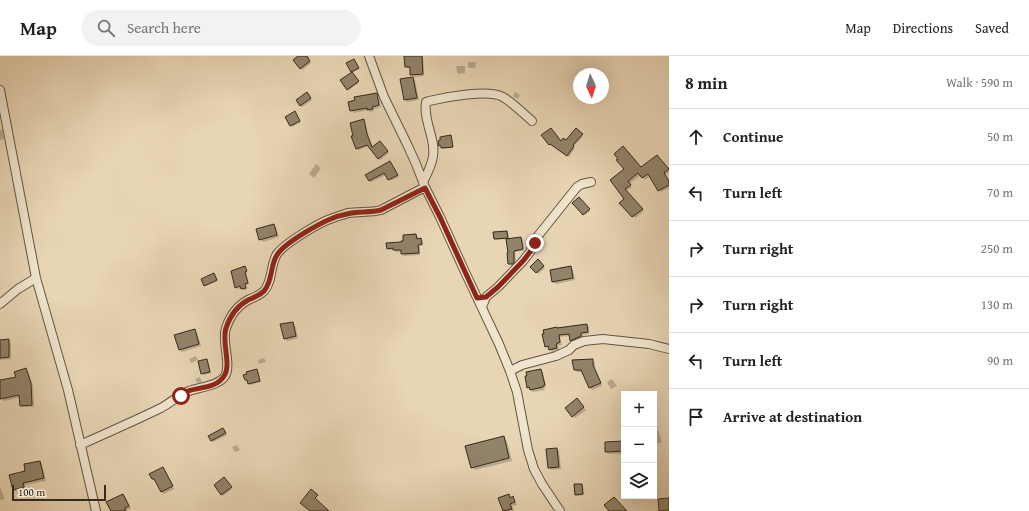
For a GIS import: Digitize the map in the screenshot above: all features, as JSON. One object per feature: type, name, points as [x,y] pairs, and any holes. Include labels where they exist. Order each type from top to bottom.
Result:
[{"type":"street","points":[[369,56],[384,97],[410,150],[424,185],[500,344],[517,392],[528,450],[534,469],[560,511]]},
{"type":"street","points":[[0,90],[36,278],[68,390],[96,511]]},
{"type":"street","points":[[80,445],[162,407],[188,392],[209,386],[225,376],[227,356],[225,330],[228,323],[236,309],[241,304],[264,291],[272,272],[275,258],[288,244],[332,218],[349,213],[373,212],[381,210],[424,185],[434,155],[426,116],[426,102],[429,100],[482,94],[495,95],[512,103],[532,121]]},
{"type":"street","points":[[482,306],[486,297],[498,287],[523,261],[530,252],[537,237],[577,187],[591,182]]},
{"type":"street","points":[[0,304],[18,289],[36,278]]},
{"type":"street","points":[[477,298],[486,297]]},
{"type":"street","points":[[510,371],[522,365],[560,354],[584,341],[604,339],[649,344],[669,349]]},
{"type":"building","points":[[298,56],[307,56],[310,61],[300,69],[293,60]]},
{"type":"building","points":[[404,56],[422,56],[423,74],[410,75],[410,67],[405,67]]},
{"type":"building","points":[[354,59],[359,68],[351,72],[346,63]]},
{"type":"building","points":[[352,72],[359,81],[347,90],[340,80]]},
{"type":"building","points":[[413,77],[417,98],[404,100],[400,79]]},
{"type":"building","points":[[307,92],[311,98],[300,106],[296,100]]},
{"type":"building","points":[[377,93],[379,105],[372,107],[373,109],[367,110],[367,108],[350,111],[348,102],[355,100],[354,97]]},
{"type":"building","points":[[295,111],[300,121],[290,126],[285,117]]},
{"type":"building","points":[[364,119],[367,134],[372,147],[380,141],[388,151],[378,159],[367,145],[356,149],[351,136],[353,136],[350,123]]},
{"type":"building","points":[[551,128],[561,141],[563,138],[566,140],[576,128],[583,134],[573,145],[574,146],[567,156],[550,144],[549,145],[541,135]]},
{"type":"building","points":[[451,135],[453,147],[441,148],[438,141],[440,140],[440,137]]},
{"type":"building","points":[[623,146],[641,167],[657,155],[669,169],[664,173],[669,181],[669,185],[658,191],[648,174],[642,178],[638,173],[628,181],[631,185],[625,189],[643,209],[632,217],[619,203],[624,199],[610,180],[624,169],[616,160],[618,159],[614,154]]},
{"type":"building","points":[[390,161],[398,175],[388,180],[384,173],[369,181],[365,175]]},
{"type":"building","points":[[579,197],[590,209],[583,215],[572,203]]},
{"type":"building","points":[[274,224],[277,235],[259,240],[256,229]]},
{"type":"building","points":[[507,231],[508,238],[494,239],[493,232]]},
{"type":"building","points":[[416,234],[417,239],[421,238],[422,244],[418,245],[419,253],[401,254],[401,250],[393,250],[393,248],[387,249],[386,243],[401,242],[403,241],[403,235]]},
{"type":"building","points":[[521,237],[523,249],[514,251],[514,262],[513,264],[508,264],[506,239]]},
{"type":"building","points":[[538,259],[544,266],[536,273],[530,267]]},
{"type":"building","points":[[245,266],[248,283],[245,284],[246,288],[241,289],[240,286],[235,288],[231,271]]},
{"type":"building","points":[[571,266],[573,278],[552,282],[550,270]]},
{"type":"building","points":[[214,273],[217,280],[204,286],[201,279]]},
{"type":"building","points":[[293,322],[296,336],[284,339],[280,324]]},
{"type":"building","points":[[587,324],[588,332],[581,333],[581,336],[570,341],[569,334],[559,335],[560,342],[556,344],[557,348],[549,350],[548,346],[545,347],[542,334],[544,334],[543,330]]},
{"type":"building","points":[[195,329],[199,344],[179,350],[174,335]]},
{"type":"building","points":[[9,339],[9,357],[0,358],[0,340]]},
{"type":"building","points":[[207,359],[210,372],[201,374],[198,361]]},
{"type":"building","points":[[593,359],[593,365],[601,383],[589,388],[581,370],[574,370],[572,360]]},
{"type":"building","points":[[26,368],[31,383],[32,405],[20,406],[19,395],[0,399],[0,380],[16,377],[14,372]]},
{"type":"building","points":[[257,369],[260,381],[248,384],[243,375],[247,374],[246,372]]},
{"type":"building","points":[[541,369],[545,385],[543,387],[530,390],[529,387],[527,388],[525,376],[527,376],[526,372]]},
{"type":"building","points":[[577,398],[584,407],[572,417],[565,408]]},
{"type":"building","points":[[223,428],[226,433],[211,441],[208,436]]},
{"type":"building","points":[[504,436],[509,458],[471,468],[465,446]]},
{"type":"building","points":[[621,441],[621,451],[605,452],[605,442]]},
{"type":"building","points":[[557,448],[559,467],[548,468],[546,449]]},
{"type":"building","points":[[40,461],[44,478],[23,483],[24,487],[13,490],[9,475],[25,471],[24,464]]},
{"type":"building","points":[[163,467],[173,486],[161,492],[154,479],[152,479],[149,474]]},
{"type":"building","points":[[224,477],[232,487],[221,495],[214,485]]},
{"type":"building","points":[[574,484],[582,484],[583,494],[575,495]]},
{"type":"building","points":[[311,489],[318,495],[315,498],[329,511],[310,511],[300,503]]},
{"type":"building","points":[[123,494],[129,506],[125,508],[125,511],[111,511],[106,502]]},
{"type":"building","points":[[509,494],[510,498],[513,496],[515,502],[510,504],[512,509],[503,511],[498,498]]},
{"type":"building","points":[[614,497],[627,511],[609,511],[604,505]]},
{"type":"building","points":[[669,498],[669,510],[659,511],[658,499]]},
{"type":"route","points":[[181,396],[188,392],[209,386],[225,376],[227,367],[225,330],[236,309],[241,304],[264,291],[268,284],[275,258],[279,252],[288,244],[332,218],[349,213],[373,212],[381,210],[425,188],[477,298],[486,297],[498,287],[523,261],[535,243]]}]
